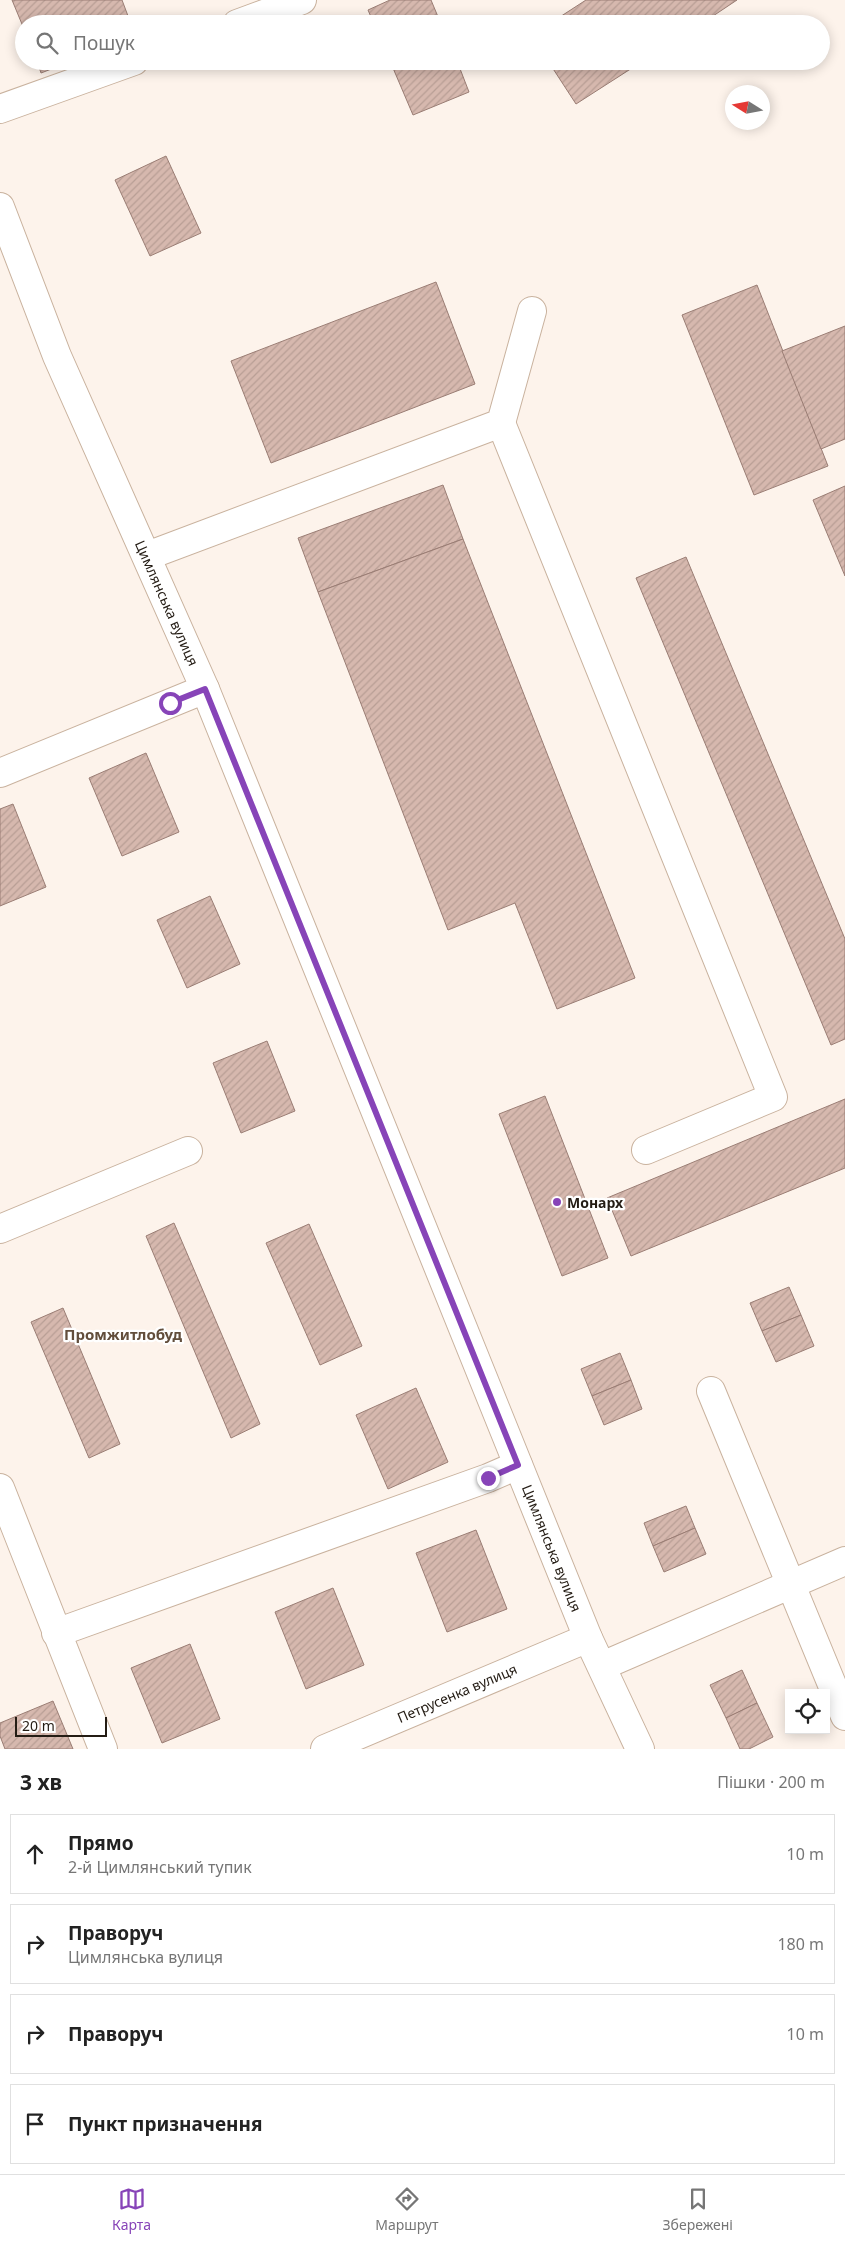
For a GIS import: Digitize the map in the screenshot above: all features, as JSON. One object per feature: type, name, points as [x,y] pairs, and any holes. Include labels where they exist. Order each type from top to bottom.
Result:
[{"type":"street","points":[[261,15],[302,0]]},
{"type":"street","points":[[0,109],[109,70]]},
{"type":"street","name":"Цимлянська вулиця","points":[[0,207],[58,356],[205,689],[588,1638],[640,1749]]},
{"type":"street","points":[[532,311],[500,424],[773,1096],[646,1150]]},
{"type":"street","points":[[147,556],[500,424]]},
{"type":"street","points":[[0,773],[205,689]]},
{"type":"street","points":[[0,1229],[188,1151]]},
{"type":"street","points":[[711,1391],[845,1716]]},
{"type":"street","points":[[56,1633],[488,1478],[518,1465]]},
{"type":"street","points":[[0,1488],[103,1749]]},
{"type":"street","points":[[602,1666],[845,1560]]},
{"type":"street","name":"Петрусенка вулиця","points":[[325,1749],[588,1638]]},
{"type":"building","points":[[12,0],[122,0],[128,15],[18,15]]},
{"type":"building","points":[[390,0],[431,0],[437,15],[370,15],[368,10]]},
{"type":"building","points":[[586,0],[737,0],[714,15],[563,15]]},
{"type":"building","points":[[394,70],[460,70],[469,92],[413,115]]},
{"type":"building","points":[[554,70],[629,70],[576,104]]},
{"type":"building","points":[[166,156],[201,233],[150,256],[115,180]]},
{"type":"building","points":[[436,282],[475,384],[271,463],[231,361]]},
{"type":"building","points":[[757,285],[828,466],[754,495],[682,315]]},
{"type":"building","points":[[845,326],[845,439],[821,449],[782,351]]},
{"type":"building","points":[[443,485],[463,539],[318,592],[298,538]]},
{"type":"building","points":[[845,486],[845,576],[813,500]]},
{"type":"building","points":[[463,539],[635,978],[557,1009],[515,903],[448,930],[318,592]]},
{"type":"building","points":[[686,557],[845,939],[845,1039],[831,1045],[636,578]]},
{"type":"building","points":[[146,753],[179,832],[122,856],[89,778]]},
{"type":"building","points":[[13,804],[46,887],[0,906],[0,809]]},
{"type":"building","points":[[210,896],[240,964],[187,988],[157,920]]},
{"type":"building","points":[[267,1041],[295,1111],[241,1133],[213,1063]]},
{"type":"building","points":[[545,1096],[608,1258],[562,1276],[499,1114]]},
{"type":"building","points":[[845,1099],[845,1168],[631,1256],[607,1198]]},
{"type":"building","points":[[174,1223],[260,1424],[231,1438],[146,1236]]},
{"type":"building","points":[[309,1224],[362,1346],[320,1365],[266,1243]]},
{"type":"building","points":[[789,1287],[801,1315],[762,1331],[750,1303]]},
{"type":"building","points":[[63,1308],[120,1444],[89,1458],[31,1322]]},
{"type":"building","points":[[801,1315],[814,1346],[776,1362],[762,1331]]},
{"type":"building","points":[[620,1353],[631,1380],[592,1396],[581,1369]]},
{"type":"building","points":[[631,1380],[642,1409],[604,1425],[592,1396]]},
{"type":"building","points":[[416,1388],[448,1462],[388,1489],[356,1415]]},
{"type":"building","points":[[686,1506],[695,1528],[653,1546],[644,1523]]},
{"type":"building","points":[[695,1528],[706,1554],[664,1572],[653,1546]]},
{"type":"building","points":[[476,1530],[507,1609],[447,1632],[416,1553]]},
{"type":"building","points":[[333,1588],[364,1665],[306,1689],[275,1612]]},
{"type":"building","points":[[190,1644],[220,1719],[162,1743],[131,1668]]},
{"type":"building","points":[[742,1670],[757,1703],[726,1718],[710,1685]]},
{"type":"building","points":[[53,1701],[73,1749],[5,1749],[0,1736],[0,1723]]},
{"type":"building","points":[[757,1703],[773,1737],[749,1749],[740,1749],[726,1718]]},
{"type":"place","name":"Монарх","points":[[557,1202]]},
{"type":"district","name":"Промжитлобуд","points":[[123,1334]]},
{"type":"route","points":[[170,703],[205,689],[518,1465],[488,1478]]}]
